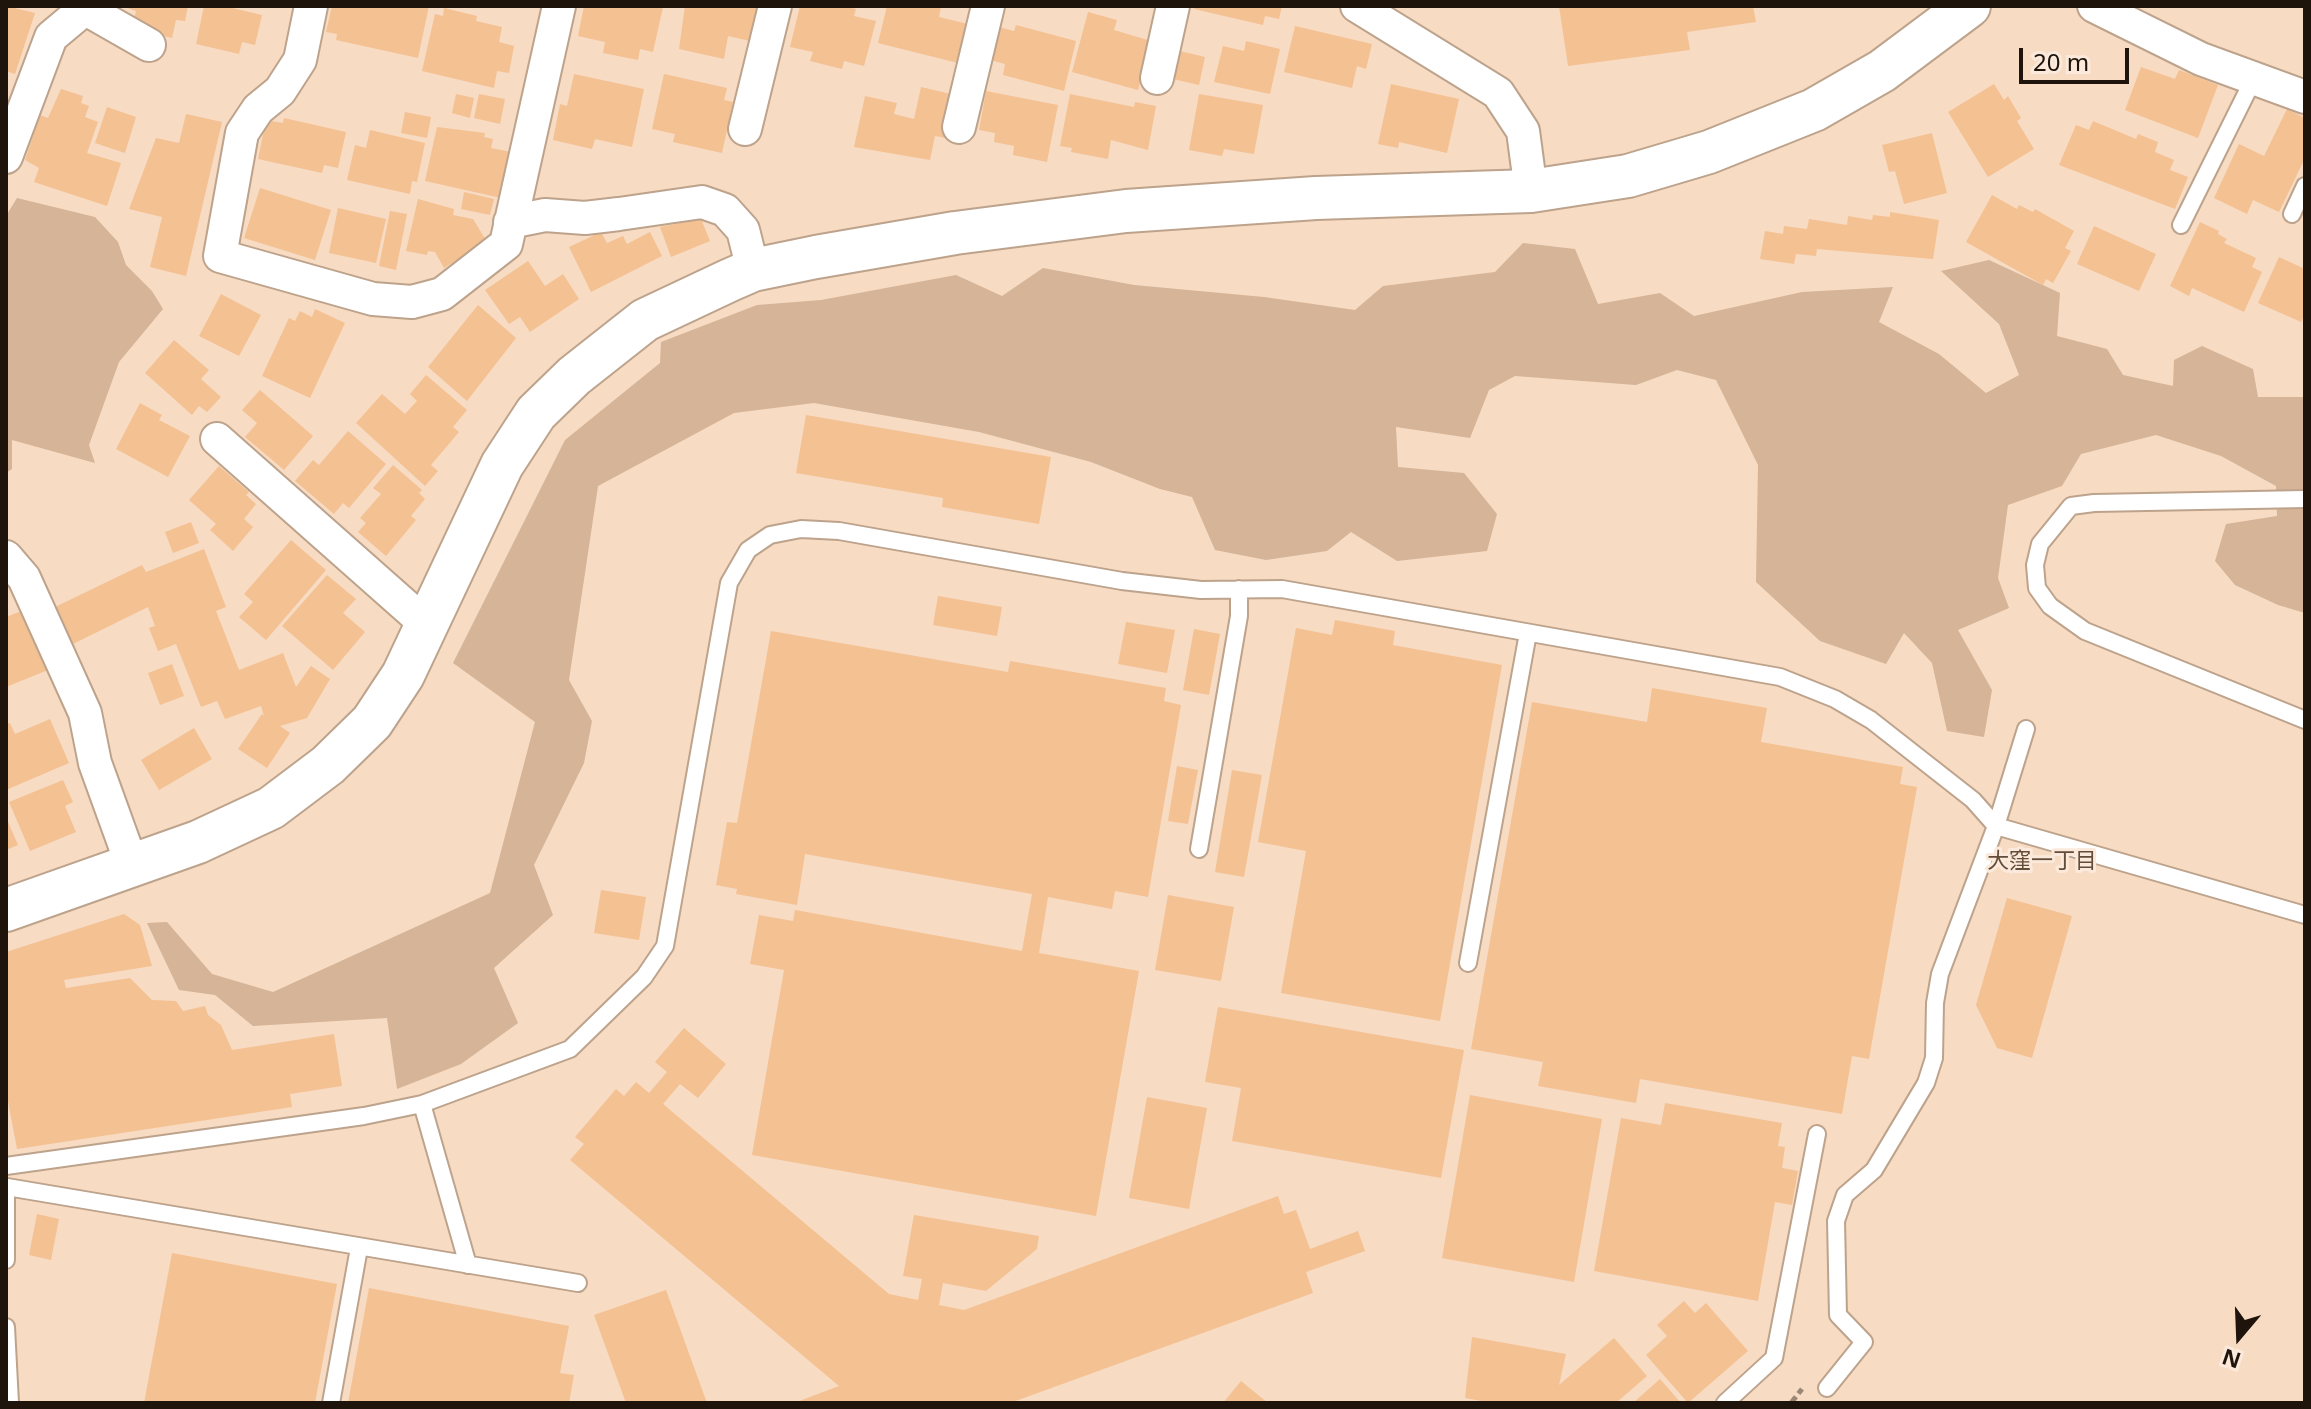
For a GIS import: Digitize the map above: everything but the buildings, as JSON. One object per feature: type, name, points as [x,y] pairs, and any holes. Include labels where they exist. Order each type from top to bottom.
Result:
[{"type":"street","points":[[311,6],[300,60],[280,91],[258,109],[242,133],[220,256],[373,299],[412,302],[442,294],[506,244],[559,6]]},
{"type":"street","points":[[745,129],[775,6]]},
{"type":"street","points":[[959,127],[988,6]]},
{"type":"street","points":[[1157,78],[1173,6]]},
{"type":"street","points":[[1357,6],[1498,93],[1523,131],[1531,191]]},
{"type":"street","points":[[6,910],[133,868],[271,808],[328,765],[372,722],[403,675],[502,465],[536,413],[574,376],[645,320],[753,270],[955,233],[1126,211],[1316,198],[1531,191],[1628,176],[1709,152],[1814,110],[1882,71],[1969,6]]},
{"type":"street","points":[[2094,6],[2201,59],[2305,97]]},
{"type":"street","points":[[6,157],[51,37],[87,7],[149,45]]},
{"type":"street","points":[[510,222],[545,215],[596,217],[702,202],[725,210],[743,230],[753,270]]},
{"type":"street","points":[[217,439],[426,624]]},
{"type":"street","points":[[6,557],[24,578],[85,713],[95,763],[133,868]]},
{"type":"lane","points":[[2181,225],[2254,78]]},
{"type":"lane","points":[[2292,214],[2305,186]]},
{"type":"lane","points":[[2305,499],[2071,506],[2040,544],[2035,565],[2037,588],[2050,606],[2085,631],[2305,720]]},
{"type":"lane","points":[[6,1166],[364,1116],[422,1104],[570,1049],[644,977],[665,946],[729,583],[748,550],[770,535],[801,529],[839,531],[1122,581],[1201,590],[1282,589],[1780,677],[1835,699],[1871,720],[1973,800],[1996,826],[2305,915]]},
{"type":"lane","points":[[1199,849],[1239,616],[1239,589]]},
{"type":"lane","points":[[1468,963],[1528,633]]},
{"type":"lane","points":[[1827,1388],[1864,1342],[1838,1315],[1836,1221],[1845,1195],[1874,1170],[1926,1083],[1934,1058],[1935,1003],[1940,974],[1996,826],[2026,729]]},
{"type":"lane","points":[[422,1104],[468,1265]]},
{"type":"lane","points":[[1725,1403],[1774,1358],[1817,1134]]},
{"type":"lane","points":[[6,1260],[6,1187],[578,1283]]},
{"type":"lane","points":[[331,1403],[359,1248]]},
{"type":"lane","points":[[6,1327],[10,1403]]},
{"type":"shaded area","points":[[17,198],[95,217],[118,242],[126,265],[152,291],[163,309],[119,362],[89,445],[95,463],[12,440],[12,469],[6,473],[6,216]]},
{"type":"shaded area","points":[[1523,243],[1575,249],[1598,304],[1660,293],[1694,316],[1802,292],[1893,287],[1879,322],[1939,354],[1986,393],[2019,375],[1999,324],[1941,271],[1989,260],[2060,293],[2057,336],[2107,349],[2123,375],[2173,386],[2174,360],[2202,346],[2253,369],[2258,397],[2305,397],[2305,613],[2278,605],[2235,585],[2215,561],[2226,524],[2277,516],[2276,486],[2221,456],[2156,435],[2081,454],[2062,486],[2008,505],[1998,578],[2009,608],[1958,630],[1992,690],[1984,737],[1947,731],[1932,663],[1904,633],[1886,664],[1820,641],[1756,582],[1758,465],[1716,380],[1677,370],[1636,385],[1515,376],[1489,390],[1470,438],[1396,427],[1398,467],[1464,473],[1497,514],[1487,551],[1397,561],[1351,532],[1327,551],[1266,560],[1215,550],[1192,497],[1160,489],[1091,462],[979,432],[814,403],[734,413],[598,486],[569,680],[592,721],[584,763],[534,865],[553,915],[494,968],[518,1023],[461,1064],[397,1089],[387,1018],[253,1026],[215,995],[179,990],[147,923],[167,922],[212,974],[273,992],[490,893],[535,722],[453,663],[565,440],[660,363],[661,342],[757,305],[821,300],[956,275],[1002,296],[1043,268],[1134,285],[1264,297],[1355,310],[1383,286],[1495,272]]},
{"type":"district","name":"大窪一丁目","points":[[2042,862]]}]
